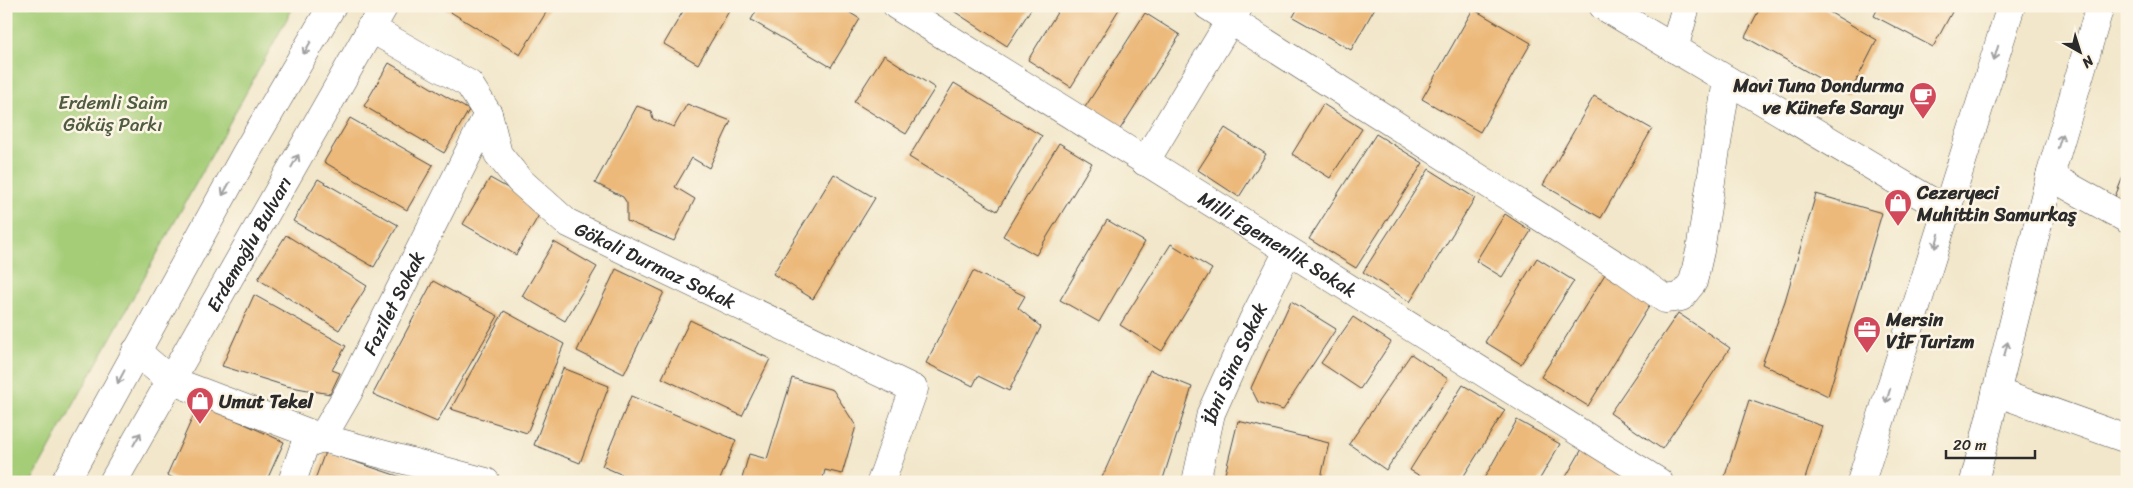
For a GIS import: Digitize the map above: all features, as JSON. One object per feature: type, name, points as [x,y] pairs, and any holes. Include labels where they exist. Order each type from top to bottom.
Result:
[{"type":"main road","points":[[65,482],[246,153],[332,6]]},
{"type":"main road","name":"Milli Egemenlik Sokak","points":[[897,6],[1659,482]]},
{"type":"main road","points":[[1603,6],[1946,210]]},
{"type":"main road","points":[[1674,49],[1686,6]]},
{"type":"main road","points":[[1861,482],[2011,6]]},
{"type":"main road","points":[[1974,482],[2050,176],[2100,6]]},
{"type":"main road","points":[[1145,162],[1225,11],[1624,270],[1665,299],[1681,297],[1693,282],[1700,251],[1727,80]]},
{"type":"main road","name":"Gökali Durmaz Sokak","points":[[377,17],[469,84],[488,114],[498,154],[519,180],[566,222],[914,389],[881,482]]},
{"type":"main road","name":"Erdemoğlu Bulvarı","points":[[113,482],[377,17]]},
{"type":"main road","name":"Fazilet Sokak","points":[[292,482],[305,444],[322,438],[348,394],[488,114]]},
{"type":"main road","points":[[2050,176],[2127,219]]},
{"type":"main road","name":"İbni Sina Sokak","points":[[1196,482],[1211,413],[1253,320],[1288,252]]},
{"type":"main road","points":[[136,351],[170,380],[322,438],[486,482]]},
{"type":"main road","points":[[1996,392],[2127,439]]},
{"type":"green space","name":"Erdemli Saim Göküş Parkı","points":[[6,6],[294,6],[31,482],[6,482]]},
{"type":"building","points":[[441,6],[550,6],[520,55]]},
{"type":"building","points":[[686,6],[732,6],[698,64],[664,44]]},
{"type":"building","points":[[759,6],[839,6],[860,19],[831,67],[751,20]]},
{"type":"building","points":[[946,6],[1033,6],[1007,46]]},
{"type":"building","points":[[1061,6],[1121,6],[1071,87],[1028,60]]},
{"type":"building","points":[[1299,6],[1376,6],[1351,50],[1293,17]]},
{"type":"building","points":[[1761,6],[1819,6],[1877,40],[1849,95],[1745,37]]},
{"type":"building","points":[[1879,6],[1942,6],[1952,12],[1933,47],[1874,16]]},
{"type":"building","points":[[1473,9],[1531,43],[1480,132],[1422,99]]},
{"type":"building","points":[[1145,13],[1180,35],[1117,134],[1082,112]]},
{"type":"building","points":[[884,55],[935,88],[906,134],[854,102]]},
{"type":"building","points":[[389,63],[469,110],[444,153],[364,106]]},
{"type":"building","points":[[954,83],[1042,136],[997,211],[909,157]]},
{"type":"building","points":[[1594,96],[1652,129],[1601,218],[1543,185]]},
{"type":"building","points":[[687,104],[731,121],[709,168],[692,158],[675,187],[695,199],[674,241],[627,221],[627,203],[623,197],[595,183],[637,106],[651,111],[653,119],[674,127]]},
{"type":"building","points":[[1323,104],[1362,129],[1330,178],[1292,154]]},
{"type":"building","points":[[350,118],[433,165],[407,210],[324,162]]},
{"type":"building","points":[[1225,128],[1266,154],[1239,197],[1198,170]]},
{"type":"building","points":[[1376,134],[1423,163],[1356,268],[1309,239]]},
{"type":"building","points":[[1059,143],[1092,163],[1036,255],[1003,236]]},
{"type":"building","points":[[2127,167],[2127,208],[2112,204]]},
{"type":"building","points":[[1429,169],[1475,198],[1410,302],[1363,272]]},
{"type":"building","points":[[834,174],[875,198],[813,299],[773,274]]},
{"type":"building","points":[[490,178],[543,208],[516,255],[463,224]]},
{"type":"building","points":[[318,179],[398,225],[374,267],[293,221]]},
{"type":"building","points":[[1816,194],[1882,213],[1828,396],[1762,364],[1785,301]]},
{"type":"building","points":[[1505,214],[1531,231],[1502,277],[1476,261]]},
{"type":"building","points":[[1107,220],[1145,242],[1099,322],[1060,300]]},
{"type":"building","points":[[286,235],[367,286],[339,330],[258,279]]},
{"type":"building","points":[[554,242],[597,267],[565,321],[522,296]]},
{"type":"building","points":[[1171,244],[1212,269],[1162,351],[1120,325]]},
{"type":"building","points":[[1537,258],[1574,281],[1521,364],[1485,342]]},
{"type":"building","points":[[616,269],[664,292],[624,374],[577,351]]},
{"type":"building","points":[[973,271],[1025,296],[1018,308],[1041,327],[1009,391],[978,376],[973,386],[926,363]]},
{"type":"building","points":[[1607,271],[1653,300],[1588,406],[1541,377]]},
{"type":"building","points":[[433,281],[498,316],[437,422],[373,394]]},
{"type":"building","points":[[254,295],[346,346],[332,370],[340,373],[330,394],[286,386],[222,366]]},
{"type":"building","points":[[1291,301],[1336,329],[1283,410],[1258,402],[1251,388]]},
{"type":"building","points":[[504,311],[564,344],[527,433],[451,409]]},
{"type":"building","points":[[1678,313],[1730,348],[1662,449],[1610,413]]},
{"type":"building","points":[[1353,317],[1391,342],[1360,389],[1321,363]]},
{"type":"building","points":[[690,320],[770,359],[742,416],[662,378]]},
{"type":"building","points":[[1411,354],[1448,379],[1386,470],[1349,444]]},
{"type":"building","points":[[563,368],[609,386],[580,463],[534,445]]},
{"type":"building","points":[[1150,370],[1192,387],[1162,482],[1100,482]]},
{"type":"building","points":[[792,378],[833,390],[856,426],[842,474],[825,470],[822,482],[741,482],[749,454],[767,459]]},
{"type":"building","points":[[1463,385],[1505,410],[1460,482],[1430,482],[1410,470]]},
{"type":"building","points":[[631,396],[736,440],[719,482],[639,482],[602,466]]},
{"type":"building","points":[[1749,400],[1822,426],[1804,482],[1723,482]]},
{"type":"building","points":[[199,403],[284,442],[266,482],[182,482],[167,475]]},
{"type":"building","points":[[1517,420],[1560,444],[1538,482],[1482,482]]},
{"type":"building","points":[[1238,421],[1329,443],[1320,482],[1223,482]]},
{"type":"building","points":[[1582,449],[1623,472],[1617,482],[1563,482]]},
{"type":"building","points":[[325,452],[404,478],[402,482],[314,482]]},
{"type":"place","name":"Mavi Tuna Dondurma ve Künefe Sarayı","points":[[1923,120]]},
{"type":"place","name":"Cezeryeci Muhittin Samurkaş","points":[[1898,227]]},
{"type":"place","name":"Mersin VİF Turizm","points":[[1867,354]]},
{"type":"place","name":"Umut Tekel","points":[[200,425]]}]
